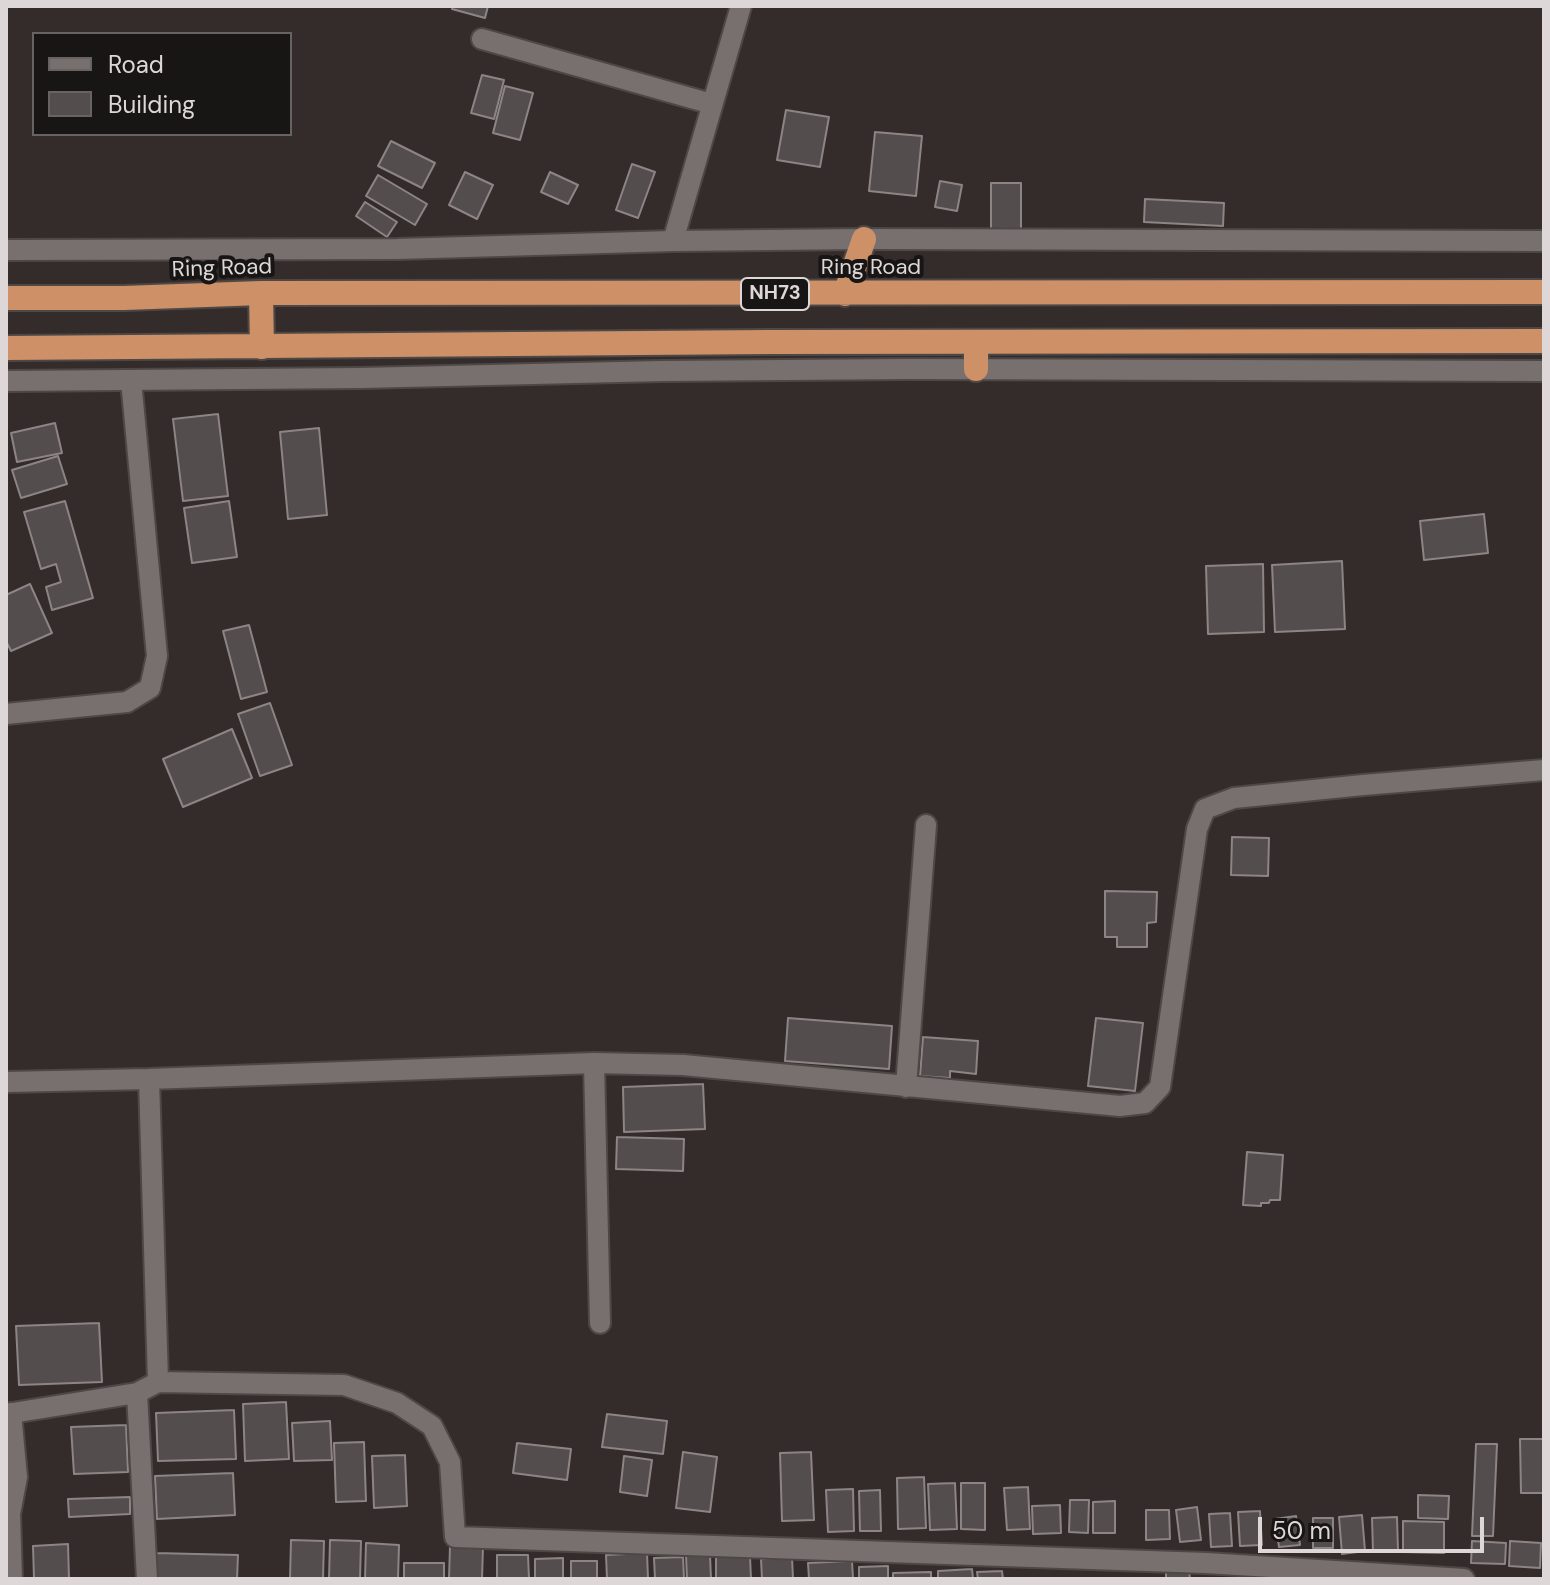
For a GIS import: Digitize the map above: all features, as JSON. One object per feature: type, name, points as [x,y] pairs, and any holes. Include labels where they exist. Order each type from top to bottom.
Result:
[{"type":"highway","points":[[845,294],[864,239]]},
{"type":"highway","name":"Ring Road","points":[[6,298],[261,293],[1544,292]]},
{"type":"highway","points":[[261,293],[262,347]]},
{"type":"highway","name":"NH73","points":[[6,348],[769,342],[1544,341]]},
{"type":"highway","points":[[976,342],[976,369]]},
{"type":"street","points":[[673,241],[741,6]]},
{"type":"street","points":[[482,39],[712,104]]},
{"type":"street","points":[[6,250],[397,249],[864,239],[1544,241]]},
{"type":"street","points":[[6,381],[360,378],[677,370],[1544,371]]},
{"type":"street","points":[[6,714],[127,702],[150,688],[157,656],[131,380]]},
{"type":"street","points":[[6,1082],[594,1063],[683,1065],[1120,1106],[1145,1103],[1160,1087],[1197,829],[1205,809],[1234,798],[1544,770]]},
{"type":"street","points":[[906,1087],[926,825]]},
{"type":"street","points":[[594,1063],[600,1323]]},
{"type":"street","points":[[149,1079],[158,1382]]},
{"type":"street","points":[[12,1579],[10,1514],[17,1477],[9,1414],[137,1393],[158,1382],[344,1385],[397,1403],[432,1426],[450,1462],[455,1537],[1206,1563],[1464,1579]]},
{"type":"street","points":[[137,1393],[147,1579]]},
{"type":"building","points":[[453,6],[488,6],[485,18],[452,9]]},
{"type":"building","points":[[482,75],[504,80],[494,119],[471,113]]},
{"type":"building","points":[[505,86],[533,93],[520,140],[493,133]]},
{"type":"building","points":[[786,110],[829,117],[820,167],[777,160]]},
{"type":"building","points":[[875,132],[922,136],[916,196],[869,191]]},
{"type":"building","points":[[391,141],[435,163],[422,188],[378,166]]},
{"type":"building","points":[[632,164],[655,172],[638,218],[616,210]]},
{"type":"building","points":[[465,172],[493,185],[477,219],[449,205]]},
{"type":"building","points":[[550,172],[578,185],[568,204],[541,192]]},
{"type":"building","points":[[378,175],[427,204],[415,225],[366,196]]},
{"type":"building","points":[[940,181],[962,185],[957,211],[935,207]]},
{"type":"building","points":[[991,183],[1021,183],[1021,230],[991,230]]},
{"type":"building","points":[[1145,199],[1224,203],[1223,226],[1144,222]]},
{"type":"building","points":[[365,202],[397,222],[387,237],[356,216]]},
{"type":"building","points":[[218,414],[228,496],[183,501],[173,419]]},
{"type":"building","points":[[55,423],[62,453],[17,462],[11,433]]},
{"type":"building","points":[[319,428],[327,515],[288,519],[280,432]]},
{"type":"building","points":[[58,456],[67,484],[21,498],[12,470]]},
{"type":"building","points":[[65,501],[93,598],[52,610],[46,587],[61,582],[56,564],[41,569],[24,512]]},
{"type":"building","points":[[229,501],[237,557],[192,563],[184,508]]},
{"type":"building","points":[[1484,514],[1488,553],[1424,560],[1420,521]]},
{"type":"building","points":[[1342,561],[1345,629],[1275,632],[1272,565]]},
{"type":"building","points":[[1263,564],[1264,632],[1208,634],[1206,566]]},
{"type":"building","points":[[30,584],[52,633],[11,651],[6,641],[6,595]]},
{"type":"building","points":[[249,625],[267,692],[241,699],[223,631]]},
{"type":"building","points":[[270,703],[292,765],[260,776],[238,714]]},
{"type":"building","points":[[232,729],[252,778],[183,807],[163,759]]},
{"type":"building","points":[[1232,837],[1269,838],[1268,876],[1231,875]]},
{"type":"building","points":[[1105,891],[1157,892],[1156,922],[1147,923],[1147,947],[1117,947],[1117,937],[1105,937]]},
{"type":"building","points":[[788,1018],[892,1026],[889,1069],[785,1061]]},
{"type":"building","points":[[1096,1018],[1143,1023],[1135,1091],[1088,1086]]},
{"type":"building","points":[[923,1037],[978,1041],[976,1074],[950,1071],[950,1078],[920,1076]]},
{"type":"building","points":[[703,1084],[705,1129],[624,1132],[623,1087]]},
{"type":"building","points":[[617,1137],[684,1139],[683,1171],[616,1169]]},
{"type":"building","points":[[1247,1152],[1283,1155],[1280,1200],[1270,1200],[1269,1203],[1261,1203],[1261,1206],[1243,1205]]},
{"type":"building","points":[[99,1323],[102,1382],[19,1385],[16,1326]]},
{"type":"building","points":[[286,1402],[289,1459],[245,1461],[243,1404]]},
{"type":"building","points":[[234,1410],[236,1459],[158,1461],[156,1413]]},
{"type":"building","points":[[607,1414],[667,1421],[663,1454],[602,1447]]},
{"type":"building","points":[[330,1421],[332,1460],[294,1461],[292,1423]]},
{"type":"building","points":[[126,1425],[128,1472],[74,1474],[71,1427]]},
{"type":"building","points":[[1520,1439],[1544,1439],[1544,1493],[1521,1493]]},
{"type":"building","points":[[364,1442],[366,1501],[336,1502],[334,1443]]},
{"type":"building","points":[[517,1443],[571,1449],[567,1480],[513,1473]]},
{"type":"building","points":[[1476,1444],[1497,1444],[1493,1536],[1472,1536]]},
{"type":"building","points":[[683,1452],[717,1457],[710,1512],[676,1508]]},
{"type":"building","points":[[811,1452],[814,1520],[782,1521],[780,1453]]},
{"type":"building","points":[[405,1455],[407,1506],[374,1508],[372,1456]]},
{"type":"building","points":[[624,1456],[652,1460],[647,1496],[620,1492]]},
{"type":"building","points":[[233,1473],[235,1515],[157,1519],[155,1476]]},
{"type":"building","points":[[924,1477],[926,1528],[898,1529],[897,1478]]},
{"type":"building","points":[[955,1483],[957,1529],[930,1530],[928,1484]]},
{"type":"building","points":[[961,1483],[985,1483],[985,1530],[961,1529]]},
{"type":"building","points":[[1028,1487],[1030,1529],[1007,1530],[1004,1488]]},
{"type":"building","points":[[853,1489],[854,1531],[828,1532],[826,1490]]},
{"type":"building","points":[[880,1490],[881,1531],[860,1531],[859,1491]]},
{"type":"building","points":[[1418,1495],[1449,1496],[1448,1519],[1418,1518]]},
{"type":"building","points":[[130,1497],[130,1514],[69,1517],[68,1499]]},
{"type":"building","points":[[1070,1500],[1089,1500],[1088,1533],[1069,1532]]},
{"type":"building","points":[[1115,1501],[1115,1533],[1093,1533],[1093,1502]]},
{"type":"building","points":[[1060,1505],[1061,1533],[1033,1534],[1032,1506]]},
{"type":"building","points":[[1197,1507],[1201,1540],[1180,1542],[1176,1510]]},
{"type":"building","points":[[1146,1510],[1169,1510],[1170,1539],[1146,1540]]},
{"type":"building","points":[[1260,1511],[1262,1545],[1240,1546],[1238,1512]]},
{"type":"building","points":[[1230,1513],[1232,1546],[1211,1547],[1209,1514]]},
{"type":"building","points":[[1362,1515],[1365,1551],[1342,1554],[1339,1517]]},
{"type":"building","points":[[1296,1516],[1300,1545],[1279,1547],[1275,1519]]},
{"type":"building","points":[[1397,1517],[1398,1551],[1373,1552],[1372,1518]]},
{"type":"building","points":[[1313,1518],[1333,1518],[1333,1548],[1313,1548]]},
{"type":"building","points":[[1403,1521],[1444,1522],[1444,1553],[1403,1552]]},
{"type":"building","points":[[291,1540],[324,1541],[323,1579],[290,1579]]},
{"type":"building","points":[[330,1540],[361,1541],[360,1579],[329,1579]]},
{"type":"building","points":[[1472,1541],[1506,1543],[1505,1564],[1471,1563]]},
{"type":"building","points":[[1510,1541],[1541,1543],[1540,1568],[1509,1566]]},
{"type":"building","points":[[366,1543],[399,1545],[398,1579],[365,1579]]},
{"type":"building","points":[[68,1544],[69,1579],[34,1579],[33,1546]]},
{"type":"building","points":[[450,1546],[483,1547],[482,1579],[449,1579]]},
{"type":"building","points":[[155,1553],[238,1555],[237,1579],[154,1579]]},
{"type":"building","points":[[647,1553],[648,1579],[607,1579],[606,1555]]},
{"type":"building","points":[[497,1555],[528,1555],[529,1579],[497,1579]]},
{"type":"building","points":[[686,1555],[710,1555],[711,1579],[687,1579]]},
{"type":"building","points":[[750,1556],[751,1579],[716,1579],[716,1557]]},
{"type":"building","points":[[683,1557],[684,1579],[655,1579],[654,1558]]},
{"type":"building","points":[[792,1557],[793,1579],[762,1579],[761,1559]]},
{"type":"building","points":[[563,1558],[563,1579],[535,1579],[535,1559]]},
{"type":"building","points":[[571,1561],[597,1561],[597,1579],[571,1579]]},
{"type":"building","points":[[852,1561],[853,1579],[809,1579],[808,1563]]},
{"type":"building","points":[[404,1563],[444,1563],[444,1579],[404,1579]]},
{"type":"building","points":[[888,1566],[888,1579],[859,1579],[859,1567]]},
{"type":"building","points":[[972,1569],[973,1579],[938,1579],[938,1571]]},
{"type":"building","points":[[1002,1571],[1003,1579],[978,1579],[977,1572]]},
{"type":"building","points":[[1189,1571],[1190,1579],[1166,1579],[1166,1572]]},
{"type":"building","points":[[931,1572],[931,1579],[893,1579],[893,1573]]}]
